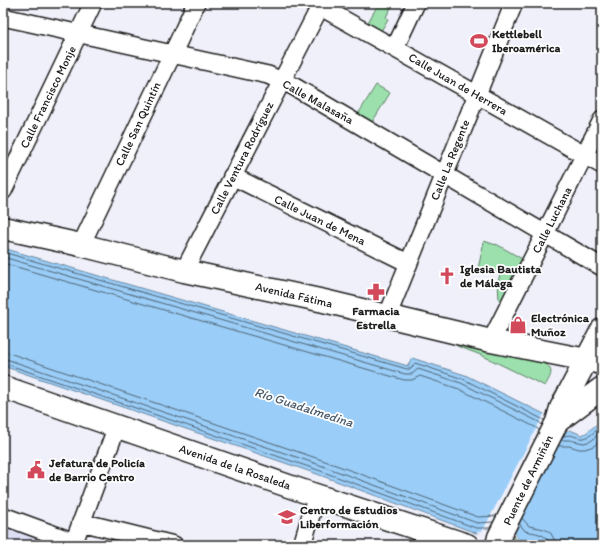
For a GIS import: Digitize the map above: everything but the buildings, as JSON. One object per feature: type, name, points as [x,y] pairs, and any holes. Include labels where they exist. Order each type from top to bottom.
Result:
[{"type":"main road","name":"Avenida Fátima","points":[[3,228],[81,245],[184,271],[324,301],[491,342],[594,362]]},
{"type":"main road","name":"Puente de Armiñán","points":[[498,541],[557,422],[561,408],[594,362],[602,330]]},
{"type":"main road","points":[[557,422],[602,388]]},
{"type":"main road","name":"Avenida de la Rosaleda","points":[[4,390],[117,426],[467,545]]},
{"type":"street","name":"Calle Francisco Monje","points":[[3,191],[93,3]]},
{"type":"street","name":"Calle San Quintín","points":[[81,245],[196,3]]},
{"type":"street","points":[[395,48],[416,3]]},
{"type":"street","name":"Calle La Regente","points":[[387,317],[514,3]]},
{"type":"street","name":"Calle Juan de Herrera","points":[[318,4],[602,165]]},
{"type":"street","name":"Calle Ventura Rodríguez","points":[[184,271],[281,81],[318,4]]},
{"type":"street","name":"Calle Malasaña","points":[[3,17],[268,75],[293,86],[602,267]]},
{"type":"street","name":"Calle Luchana","points":[[491,342],[602,120]]},
{"type":"street","name":"Calle Juan de Mena","points":[[232,176],[408,263]]},
{"type":"street","points":[[3,516],[73,544],[117,426]]},
{"type":"street","points":[[302,545],[317,495]]},
{"type":"street","points":[[81,522],[174,545]]},
{"type":"shaded area","points":[[3,524],[30,534],[29,536],[52,545],[3,545]]},
{"type":"green space","points":[[379,3],[387,3],[392,6],[386,17],[388,19],[381,31],[367,24]]},
{"type":"green space","points":[[376,85],[390,93],[371,124],[357,116]]},
{"type":"green space","points":[[484,241],[496,244],[524,260],[503,302],[499,300],[498,283],[500,273],[478,269]]},
{"type":"green space","points":[[458,344],[544,362],[550,368],[551,373],[545,386],[481,355],[457,346]]},
{"type":"green space","points":[[514,530],[518,540],[549,545],[514,545]]},
{"type":"water","name":"Río Guadalmedina","points":[[3,248],[408,366],[412,358],[465,375],[544,414],[563,432],[570,430],[582,435],[602,420],[602,545],[549,545],[518,540],[514,530],[476,533],[317,474],[3,366]]},
{"type":"pier","points":[[544,414],[564,430],[568,428],[570,430],[563,432],[514,530],[518,540],[516,540],[513,532],[476,533],[483,530]]},
{"type":"place","name":"Kettlebell Iberoamérica","points":[[479,41]]},
{"type":"place","name":"Iglesia Bautista de Málaga","points":[[447,276]]},
{"type":"place","name":"Farmacia Estrella","points":[[376,292]]},
{"type":"place","name":"Electrónica Muñoz","points":[[518,325]]},
{"type":"place","name":"Jefatura de Policía de Barrio Centro","points":[[36,470]]},
{"type":"place","name":"Centro de Estudios Liberformación","points":[[287,517]]}]
